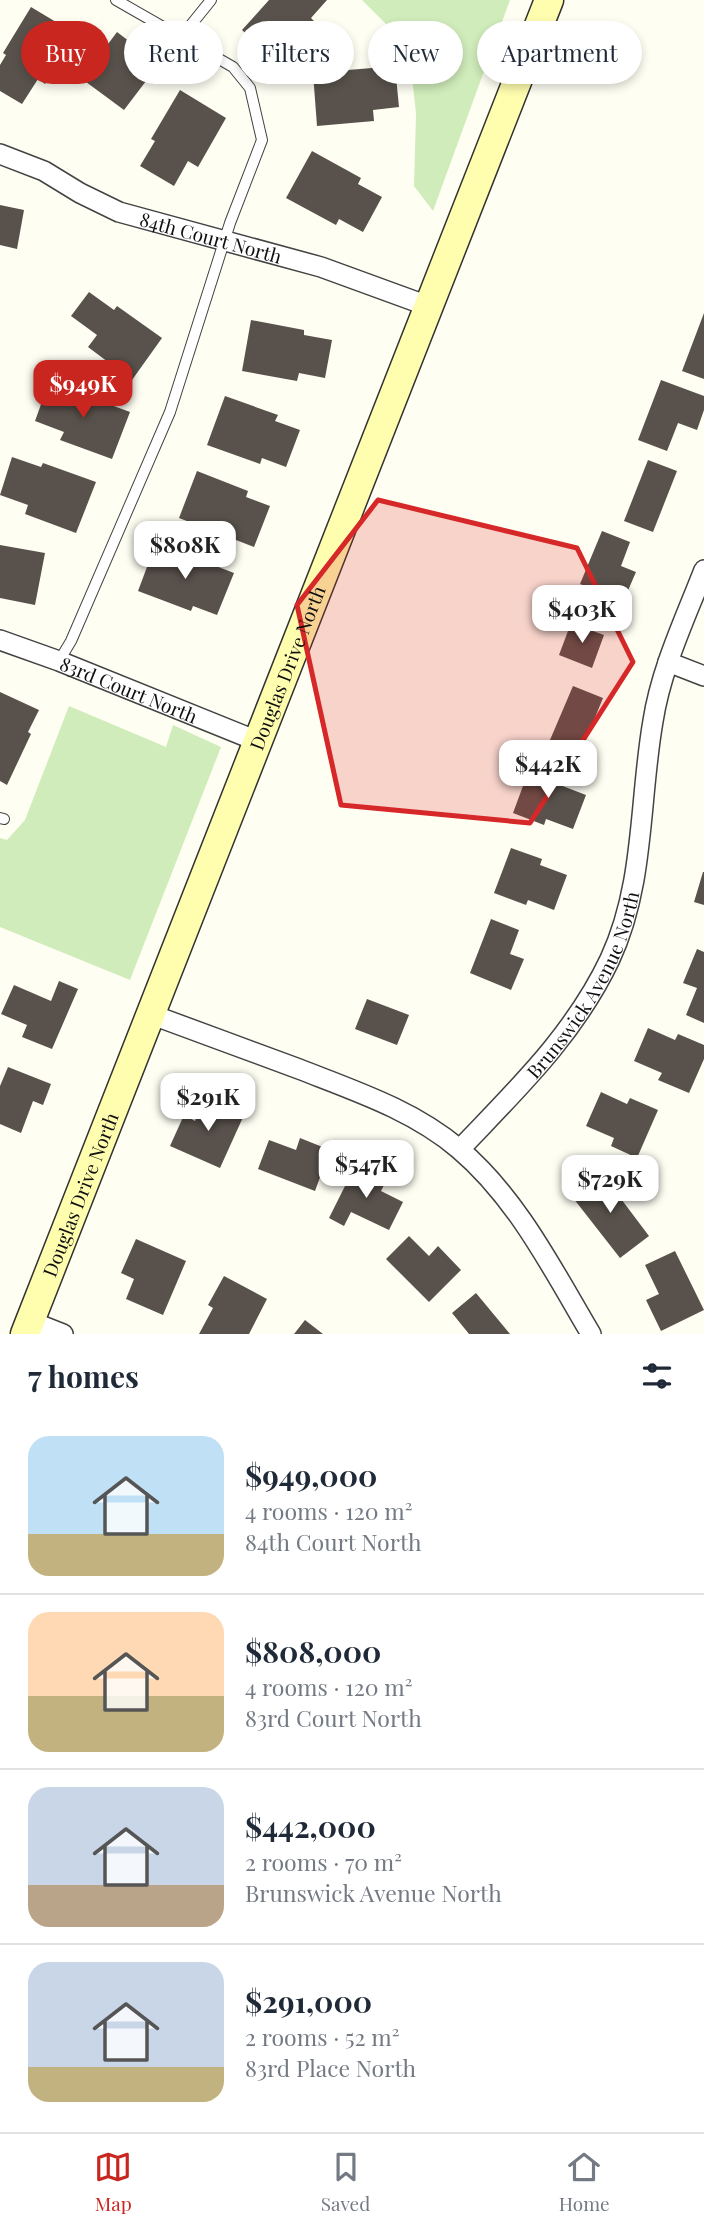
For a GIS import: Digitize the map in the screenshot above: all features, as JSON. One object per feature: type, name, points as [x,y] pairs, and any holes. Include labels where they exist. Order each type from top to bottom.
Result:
[{"type":"street","name":"Douglas Drive North","points":[[28,1327],[549,0]]},
{"type":"street","name":"84th Court North","points":[[0,154],[44,172],[119,212],[321,267],[428,306]]},
{"type":"street","name":"Brunswick Avenue North","points":[[460,1149],[551,1053],[585,1007],[611,957],[630,904],[639,850],[653,719],[668,662],[698,604],[704,570]]},
{"type":"street","name":"83rd Court North","points":[[0,640],[60,661],[257,741]]},
{"type":"street","points":[[668,662],[704,676]]},
{"type":"street","points":[[150,1014],[367,1095],[415,1118],[460,1149],[500,1191],[520,1219],[591,1334]]},
{"type":"street","points":[[28,1327],[63,1334]]},
{"type":"lane","points":[[116,0],[154,21]]},
{"type":"lane","points":[[194,21],[211,0]]},
{"type":"lane","points":[[60,661],[170,412],[225,242],[262,140],[250,88],[233,67],[223,61]]},
{"type":"highlighted area","points":[[378,500],[577,548],[633,662],[530,823],[341,805],[297,605]]},
{"type":"green space","points":[[362,0],[510,0],[502,21],[477,21],[477,84],[479,84],[433,211],[414,186],[416,114],[413,84],[463,84],[463,21],[383,21]]},
{"type":"green space","points":[[69,706],[166,747],[173,725],[221,747],[130,980],[0,927],[0,838],[7,840],[25,820]]},
{"type":"building","points":[[269,0],[327,0],[311,18],[314,21],[250,21]]},
{"type":"building","points":[[31,7],[54,21],[22,21]]},
{"type":"building","points":[[21,23],[21,84],[35,84],[22,104],[0,91],[0,65],[6,55],[3,53]]},
{"type":"building","points":[[117,32],[124,37],[124,84],[144,84],[124,110],[89,84],[110,84],[110,41]]},
{"type":"building","points":[[368,68],[368,84],[397,84],[399,107],[373,110],[374,121],[317,126],[314,84],[354,84],[354,70]]},
{"type":"building","points":[[180,90],[226,118],[198,167],[188,161],[174,186],[140,166],[155,141],[151,139]]},
{"type":"building","points":[[312,151],[361,178],[358,184],[382,197],[363,232],[339,219],[336,225],[286,198]]},
{"type":"building","points":[[0,205],[24,210],[17,249],[0,245]]},
{"type":"building","points":[[89,292],[114,310],[117,306],[162,338],[132,380],[88,347],[97,335],[71,316]]},
{"type":"building","points":[[704,313],[704,379],[682,371]]},
{"type":"building","points":[[251,320],[304,330],[304,335],[332,340],[325,378],[299,373],[297,381],[242,371]]},
{"type":"building","points":[[661,380],[704,396],[704,410],[697,430],[678,423],[667,451],[638,440]]},
{"type":"building","points":[[49,382],[130,412],[112,459],[60,440],[64,432],[35,421]]},
{"type":"building","points":[[225,396],[278,415],[275,421],[300,430],[286,467],[262,458],[260,464],[207,445]]},
{"type":"building","points":[[12,457],[41,467],[43,463],[96,482],[76,533],[25,514],[28,505],[0,495]]},
{"type":"building","points":[[648,460],[677,471],[653,532],[624,521]]},
{"type":"building","points":[[197,471],[248,491],[246,497],[270,506],[254,547],[179,518]]},
{"type":"building","points":[[602,531],[630,542],[621,566],[636,572],[623,602],[580,584]]},
{"type":"building","points":[[156,543],[234,573],[217,615],[193,606],[191,611],[138,591]]},
{"type":"building","points":[[0,545],[45,553],[35,605],[0,598]]},
{"type":"building","points":[[571,623],[604,635],[592,668],[559,655]]},
{"type":"building","points":[[573,686],[603,698],[578,759],[547,747]]},
{"type":"building","points":[[0,692],[39,710],[7,785],[0,781]]},
{"type":"building","points":[[530,767],[562,779],[560,785],[586,795],[573,829],[546,819],[544,825],[513,813]]},
{"type":"building","points":[[511,848],[542,859],[540,865],[567,875],[554,910],[528,900],[526,905],[494,893]]},
{"type":"building","points":[[704,872],[704,905],[694,902]]},
{"type":"building","points":[[491,919],[519,930],[510,954],[524,959],[511,990],[470,973]]},
{"type":"building","points":[[697,949],[704,952],[704,1023],[686,1015],[697,988],[683,983]]},
{"type":"building","points":[[59,981],[78,989],[52,1049],[22,1037],[27,1025],[1,1014],[14,985],[51,1001]]},
{"type":"building","points":[[367,999],[409,1015],[397,1045],[355,1029]]},
{"type":"building","points":[[648,1028],[675,1040],[678,1034],[704,1045],[704,1059],[689,1093],[658,1080],[662,1073],[634,1061]]},
{"type":"building","points":[[8,1067],[51,1084],[43,1105],[33,1101],[21,1133],[0,1124],[0,1086]]},
{"type":"building","points":[[601,1092],[627,1104],[630,1098],[658,1110],[637,1158],[611,1146],[614,1138],[586,1126]]},
{"type":"building","points":[[205,1098],[244,1115],[220,1168],[170,1146],[184,1115],[195,1121]]},
{"type":"building","points":[[300,1138],[330,1150],[315,1191],[258,1169],[269,1140],[296,1150]]},
{"type":"building","points":[[356,1164],[387,1179],[381,1191],[403,1202],[389,1230],[351,1212],[344,1226],[329,1218]]},
{"type":"building","points":[[600,1171],[649,1236],[620,1258],[570,1194]]},
{"type":"building","points":[[409,1236],[429,1256],[438,1246],[461,1270],[429,1302],[386,1259]]},
{"type":"building","points":[[136,1239],[186,1261],[163,1315],[126,1299],[134,1279],[121,1273]]},
{"type":"building","points":[[675,1251],[704,1310],[661,1331],[646,1300],[659,1294],[645,1265]]},
{"type":"building","points":[[224,1276],[267,1299],[249,1334],[199,1334],[213,1308],[208,1305]]},
{"type":"building","points":[[476,1293],[510,1334],[469,1334],[452,1313]]},
{"type":"building","points":[[305,1320],[323,1334],[294,1334]]}]
